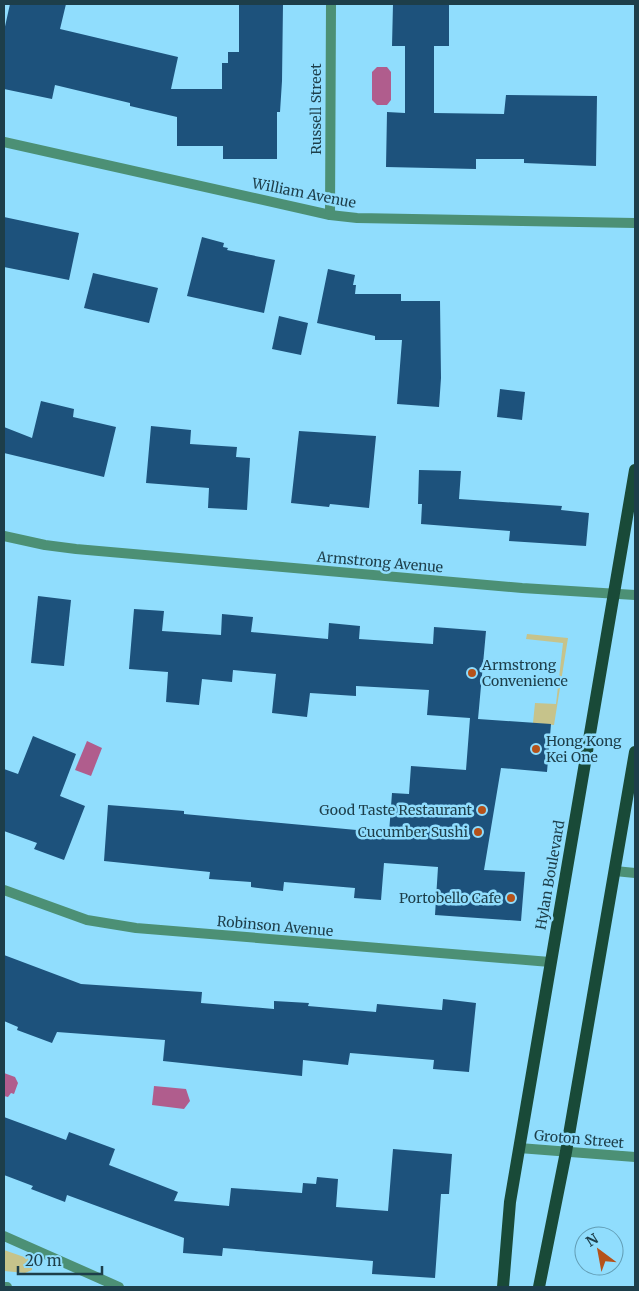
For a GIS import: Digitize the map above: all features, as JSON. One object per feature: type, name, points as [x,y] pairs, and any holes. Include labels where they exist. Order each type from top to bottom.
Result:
[{"type":"main road","name":"Hylan Boulevard","points":[[503,1287],[510,1202],[635,470]]},
{"type":"main road","points":[[539,1287],[566,1152],[635,752]]},
{"type":"street","name":"Russell Street","points":[[330,4],[330,215]]},
{"type":"street","name":"William Avenue","points":[[4,142],[330,215],[378,219],[635,223]]},
{"type":"street","name":"Armstrong Avenue","points":[[4,536],[76,549],[635,595]]},
{"type":"street","points":[[615,871],[635,873]]},
{"type":"street","name":"Robinson Avenue","points":[[4,890],[87,920],[136,928],[550,962]]},
{"type":"street","name":"Groton Street","points":[[520,1148],[635,1158]]},
{"type":"street","points":[[4,1236],[119,1287]]},
{"type":"shaded area","points":[[377,67],[387,67],[391,72],[391,100],[387,105],[377,105],[372,100],[372,72]]},
{"type":"shaded area","points":[[527,634],[568,638],[554,725],[533,723],[535,703],[556,704],[563,643],[526,639]]},
{"type":"shaded area","points":[[87,741],[102,748],[91,776],[75,770]]},
{"type":"shaded area","points":[[4,1073],[15,1077],[18,1083],[14,1094],[11,1093],[8,1097],[4,1096]]},
{"type":"shaded area","points":[[154,1086],[186,1089],[190,1101],[184,1109],[152,1105]]},
{"type":"shaded area","points":[[4,1250],[27,1258],[32,1263],[32,1270],[25,1273],[4,1271]]},
{"type":"building","points":[[10,4],[66,4],[60,29],[178,57],[171,89],[222,89],[222,63],[228,63],[228,52],[239,52],[239,4],[283,4],[282,81],[280,112],[277,112],[277,159],[223,159],[223,146],[177,146],[177,117],[130,106],[130,103],[55,85],[52,99],[4,89],[4,31]]},
{"type":"building","points":[[393,4],[449,4],[449,46],[434,46],[434,113],[504,114],[506,95],[597,96],[596,166],[524,163],[524,159],[476,159],[476,169],[386,167],[387,112],[405,113],[405,46],[392,46]]},
{"type":"building","points":[[4,217],[79,233],[69,280],[4,267]]},
{"type":"building","points":[[202,237],[224,243],[223,247],[228,248],[227,250],[275,260],[264,313],[187,296]]},
{"type":"building","points":[[328,269],[355,275],[353,285],[356,285],[355,294],[401,294],[401,301],[440,301],[441,378],[439,407],[397,404],[402,340],[375,340],[375,336],[317,323]]},
{"type":"building","points":[[93,273],[158,288],[149,323],[84,308]]},
{"type":"building","points":[[279,316],[308,323],[301,355],[272,349]]},
{"type":"building","points":[[500,389],[525,392],[522,420],[497,417]]},
{"type":"building","points":[[41,401],[74,409],[73,417],[116,427],[104,477],[4,453],[4,427],[32,438]]},
{"type":"building","points":[[151,426],[191,430],[190,444],[237,447],[236,457],[250,458],[247,510],[208,508],[209,488],[146,483]]},
{"type":"building","points":[[299,431],[376,436],[369,508],[330,504],[329,507],[291,503]]},
{"type":"building","points":[[419,470],[461,471],[459,499],[562,506],[561,510],[589,513],[586,546],[509,541],[510,531],[421,524],[422,504],[418,504]]},
{"type":"building","points":[[38,596],[71,600],[64,666],[31,663]]},
{"type":"building","points":[[134,609],[164,611],[162,631],[221,635],[222,614],[253,617],[251,632],[328,639],[329,623],[360,626],[359,639],[433,644],[434,627],[486,631],[478,719],[551,724],[547,772],[501,768],[484,870],[525,872],[521,921],[435,915],[438,867],[384,863],[381,900],[354,898],[355,888],[284,882],[283,891],[251,887],[251,882],[209,879],[210,872],[104,861],[108,805],[184,811],[184,814],[389,833],[392,793],[409,794],[411,766],[466,770],[470,718],[427,715],[429,690],[356,686],[356,696],[310,693],[307,717],[272,713],[276,674],[233,670],[232,682],[202,679],[199,705],[166,702],[168,672],[129,669]]},
{"type":"building","points":[[33,736],[76,754],[60,796],[85,806],[64,860],[34,849],[37,843],[4,831],[4,769],[18,774]]},
{"type":"building","points":[[4,955],[81,984],[202,992],[201,1003],[274,1009],[274,1001],[309,1003],[308,1006],[376,1012],[377,1004],[442,1010],[443,999],[476,1003],[469,1072],[433,1069],[434,1060],[350,1053],[348,1065],[303,1060],[302,1076],[163,1061],[165,1040],[57,1032],[52,1043],[17,1030],[18,1027],[4,1021]]},
{"type":"building","points":[[4,1117],[66,1140],[69,1132],[115,1149],[109,1165],[178,1192],[174,1201],[229,1206],[231,1188],[302,1193],[303,1183],[316,1184],[317,1177],[338,1179],[336,1207],[388,1211],[393,1149],[452,1154],[449,1194],[441,1194],[435,1278],[372,1274],[373,1261],[223,1248],[222,1256],[183,1253],[184,1238],[67,1195],[65,1202],[31,1189],[33,1186],[4,1175]]},
{"type":"place","name":"Armstrong Convenience","points":[[472,673]]},
{"type":"place","name":"Hong Kong Kei One","points":[[536,749]]},
{"type":"place","name":"Good Taste Restaurant","points":[[482,810]]},
{"type":"place","name":"Cucumber Sushi","points":[[478,832]]},
{"type":"place","name":"Portobello Cafe","points":[[511,898]]}]
